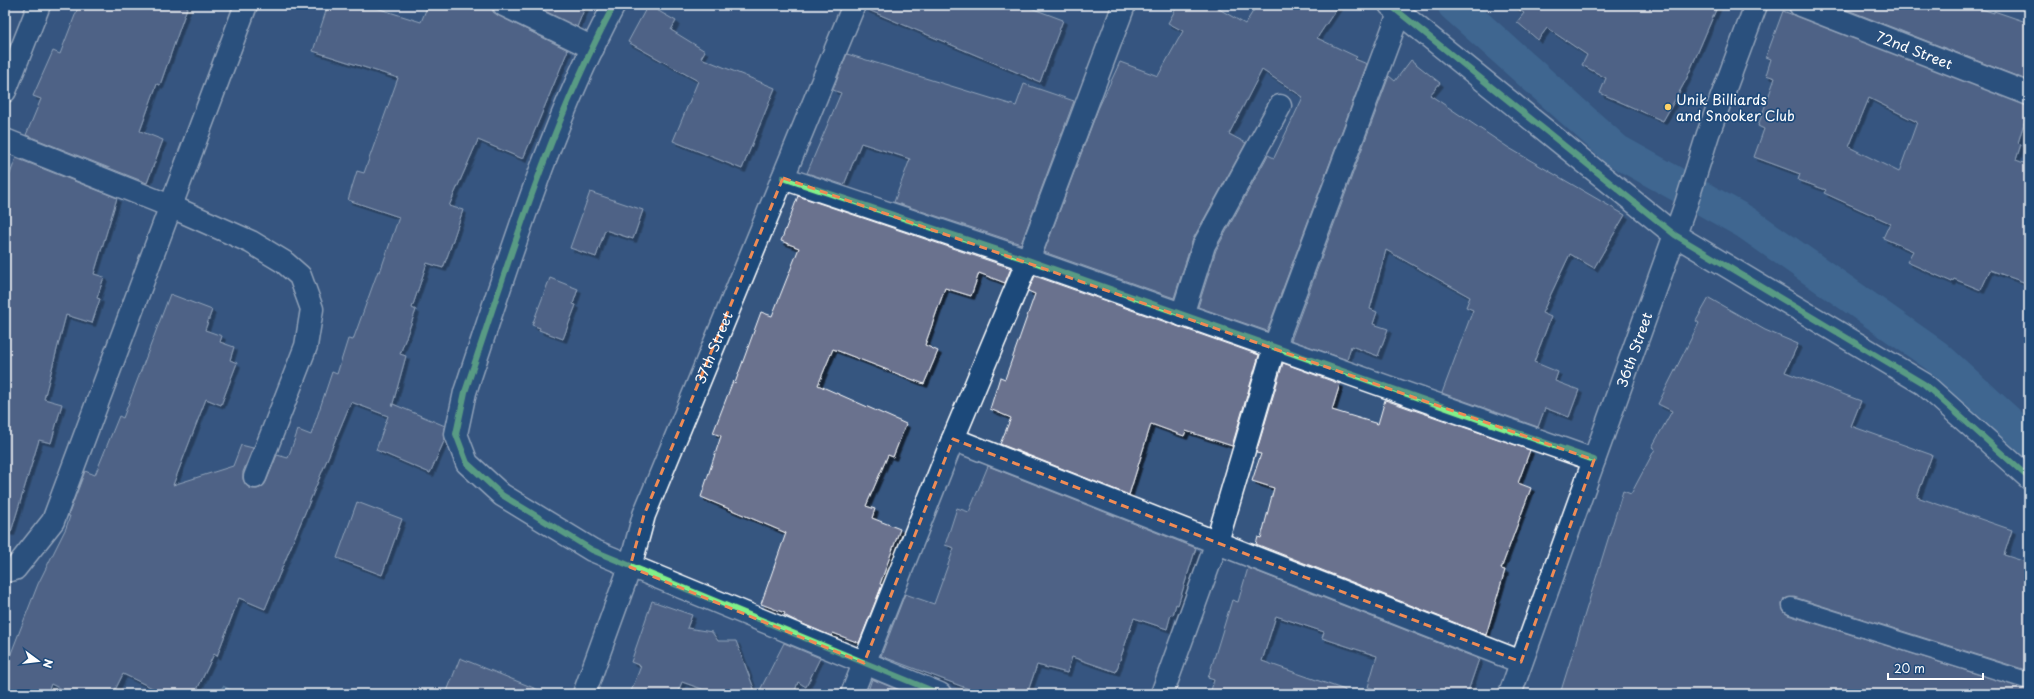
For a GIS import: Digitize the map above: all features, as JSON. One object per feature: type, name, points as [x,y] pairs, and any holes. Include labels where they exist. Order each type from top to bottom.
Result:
[{"type":"street","points":[[5,91],[40,5]]},
{"type":"street","points":[[5,571],[15,569],[53,521],[246,5]]},
{"type":"street","points":[[504,5],[592,48]]},
{"type":"street","points":[[614,5],[592,48],[553,138],[518,234],[464,392],[456,434],[467,463],[502,495],[592,550],[940,694]]},
{"type":"street","name":"37th Street","points":[[584,694],[630,567],[644,515],[854,5]]},
{"type":"street","points":[[852,694],[953,439],[1028,260],[1124,5]]},
{"type":"street","name":"36th Street","points":[[1510,694],[1686,204],[1708,134],[1756,5]]},
{"type":"street","name":"72nd Street","points":[[1800,5],[2029,94]]},
{"type":"street","points":[[1162,694],[1217,542],[1274,348],[1394,9],[1675,235],[1924,384],[2029,478]]},
{"type":"street","points":[[1182,315],[1204,245],[1280,106]]},
{"type":"street","points":[[5,140],[170,206],[251,242],[284,262],[300,276],[312,309],[306,346],[255,477]]},
{"type":"street","points":[[783,178],[1028,260],[1594,460]]},
{"type":"street","points":[[953,439],[1521,662]]},
{"type":"lane","points":[[1791,606],[2029,681]]},
{"type":"highlighted area","points":[[783,178],[1594,460],[1521,662],[953,439],[864,663],[630,567],[644,515]]},
{"type":"water","points":[[223,686],[239,694],[219,694]]},
{"type":"building","points":[[79,5],[188,5],[160,85],[157,84],[140,131],[163,140],[147,183],[26,135],[41,99],[33,96],[53,51],[60,54]]},
{"type":"building","points":[[328,5],[367,5],[421,22],[428,5],[492,5],[493,12],[499,16],[568,50],[523,159],[478,140],[449,206],[463,210],[443,268],[427,263],[412,308],[416,310],[400,354],[406,356],[392,407],[393,404],[445,426],[445,439],[430,473],[376,450],[388,416],[351,402],[265,609],[239,598],[217,656],[214,654],[195,694],[165,694],[123,674],[113,694],[71,694],[51,684],[47,694],[5,694],[5,654],[10,656],[38,584],[66,528],[70,516],[68,516],[85,471],[95,475],[119,416],[123,418],[170,294],[212,310],[205,330],[222,336],[220,342],[234,347],[230,360],[237,363],[221,405],[206,399],[173,485],[233,466],[241,445],[253,448],[243,472],[243,479],[246,485],[250,488],[257,489],[263,486],[266,482],[277,455],[288,458],[298,430],[311,435],[332,372],[337,374],[348,339],[353,340],[378,271],[380,272],[399,217],[348,200],[357,171],[364,173],[398,78],[313,51]]},
{"type":"building","points":[[533,5],[586,5],[577,27]]},
{"type":"building","points":[[648,5],[676,21],[671,30],[705,51],[701,58],[775,88],[742,169],[673,141],[698,81],[628,42]]},
{"type":"building","points":[[866,5],[1023,5],[1063,20],[1040,82],[866,9]]},
{"type":"building","points":[[1178,5],[1212,5],[1245,24],[1257,5],[1339,5],[1317,38],[1357,57],[1355,59],[1367,64],[1267,331],[1198,307],[1216,250],[1268,155],[1274,158],[1303,97],[1262,70],[1229,134],[1246,143],[1193,239],[1174,298],[1044,252],[1098,109],[1120,62],[1158,76],[1183,31],[1168,23]]},
{"type":"building","points":[[1512,5],[1718,5],[1686,80],[1663,121],[1600,93],[1606,78],[1582,65],[1587,55],[1547,28],[1538,40],[1517,22],[1524,13]]},
{"type":"building","points":[[1835,5],[1969,5],[1994,13],[1994,11],[2029,23],[2029,81]]},
{"type":"building","points":[[1783,11],[2029,106],[2018,143],[2021,144],[2016,160],[2029,165],[2029,284],[1990,270],[1981,290],[1954,279],[1952,282],[1907,262],[1913,251],[1883,238],[1890,223],[1824,193],[1826,190],[1798,180],[1800,174],[1754,157],[1764,129],[1758,126],[1775,78],[1766,75],[1771,59],[1766,57]],"holes":[[[1869,98],[1917,122],[1899,172],[1849,147]]]},
{"type":"building","points":[[847,54],[1016,106],[1024,84],[1074,101],[1021,244],[894,202],[910,159],[861,143],[844,185],[807,173],[841,93],[833,90]]},
{"type":"building","points":[[1411,60],[1440,83],[1430,95],[1509,148],[1625,215],[1594,268],[1570,254],[1542,313],[1551,317],[1534,362],[1558,372],[1555,381],[1579,390],[1569,417],[1545,408],[1538,427],[1442,393],[1473,310],[1466,307],[1470,297],[1386,250],[1370,309],[1377,312],[1373,324],[1388,329],[1378,356],[1351,346],[1347,360],[1291,340],[1389,76],[1395,81]]},
{"type":"building","points":[[16,158],[117,198],[94,274],[104,277],[97,298],[100,299],[92,323],[66,315],[44,399],[62,404],[51,443],[39,440],[11,532],[5,531],[5,187]]},
{"type":"building","points":[[590,192],[643,210],[633,239],[605,230],[596,257],[570,248]]},
{"type":"building","points":[[798,196],[1011,268],[1005,283],[979,273],[971,296],[945,288],[925,345],[938,351],[924,384],[833,349],[818,385],[906,424],[893,457],[888,455],[866,506],[875,509],[872,518],[900,529],[880,584],[882,585],[859,643],[833,633],[831,636],[784,615],[785,613],[761,604],[786,533],[701,497],[721,436],[713,433],[733,381],[735,383],[761,312],[772,316],[799,248],[781,241]]},
{"type":"building","points":[[1035,276],[1259,355],[1232,446],[1186,431],[1184,436],[1151,424],[1129,495],[1000,444],[1011,418],[990,409],[1000,377],[1005,379],[1035,294],[1028,291]]},
{"type":"building","points":[[550,278],[578,289],[573,304],[576,305],[563,339],[539,330],[540,328],[532,325]]},
{"type":"building","points":[[1709,298],[1765,330],[1798,344],[1785,372],[1861,401],[1851,426],[1932,455],[1917,497],[2012,530],[2004,555],[2029,563],[2029,671],[1794,597],[1784,599],[1782,604],[1784,612],[1788,615],[2029,690],[2029,694],[1560,694],[1623,491],[1631,494],[1655,449],[1652,447],[1672,411],[1658,404],[1699,323],[1696,321]]},
{"type":"building","points":[[1283,363],[1340,384],[1332,410],[1378,424],[1385,400],[1530,450],[1518,483],[1531,488],[1501,569],[1505,570],[1486,635],[1256,544],[1258,537],[1261,538],[1274,488],[1252,481],[1261,454],[1256,453]]},
{"type":"building","points":[[988,466],[1196,548],[1178,605],[1176,604],[1173,615],[1171,614],[1167,629],[1134,618],[1116,672],[1072,657],[1067,673],[1037,665],[1027,694],[982,694],[881,656],[905,594],[934,604],[954,548],[945,545],[957,508],[969,512]]},
{"type":"building","points":[[357,502],[402,519],[382,575],[337,558]]},
{"type":"building","points":[[1248,568],[1479,659],[1467,694],[1391,694],[1368,687],[1377,656],[1322,638],[1324,632],[1276,616],[1262,661],[1345,690],[1344,694],[1210,694],[1214,680],[1208,678],[1232,600],[1238,602]]},
{"type":"building","points":[[652,601],[692,615],[687,628],[712,632],[718,641],[736,641],[756,694],[716,694],[682,682],[677,694],[630,694],[641,666],[631,662]]},
{"type":"building","points":[[784,643],[820,658],[806,687],[798,682],[794,694],[758,694]]},
{"type":"building","points":[[460,658],[546,693],[546,694],[446,694]]},
{"type":"building","points":[[872,679],[905,693],[867,694]]},
{"type":"waterway","points":[[1454,5],[1617,151],[1745,222],[1936,356],[2029,441]]},
{"type":"cycle path","points":[[614,5],[569,99],[550,147],[514,244],[465,392],[456,434],[467,463],[502,495],[592,550],[940,694]]},
{"type":"cycle path","points":[[1390,5],[1675,235],[1924,384],[2029,478]]},
{"type":"cycle path","points":[[783,178],[1028,260],[1594,460]]},
{"type":"place","name":"Unik Billiards and Snooker Club","points":[[1668,107]]}]
